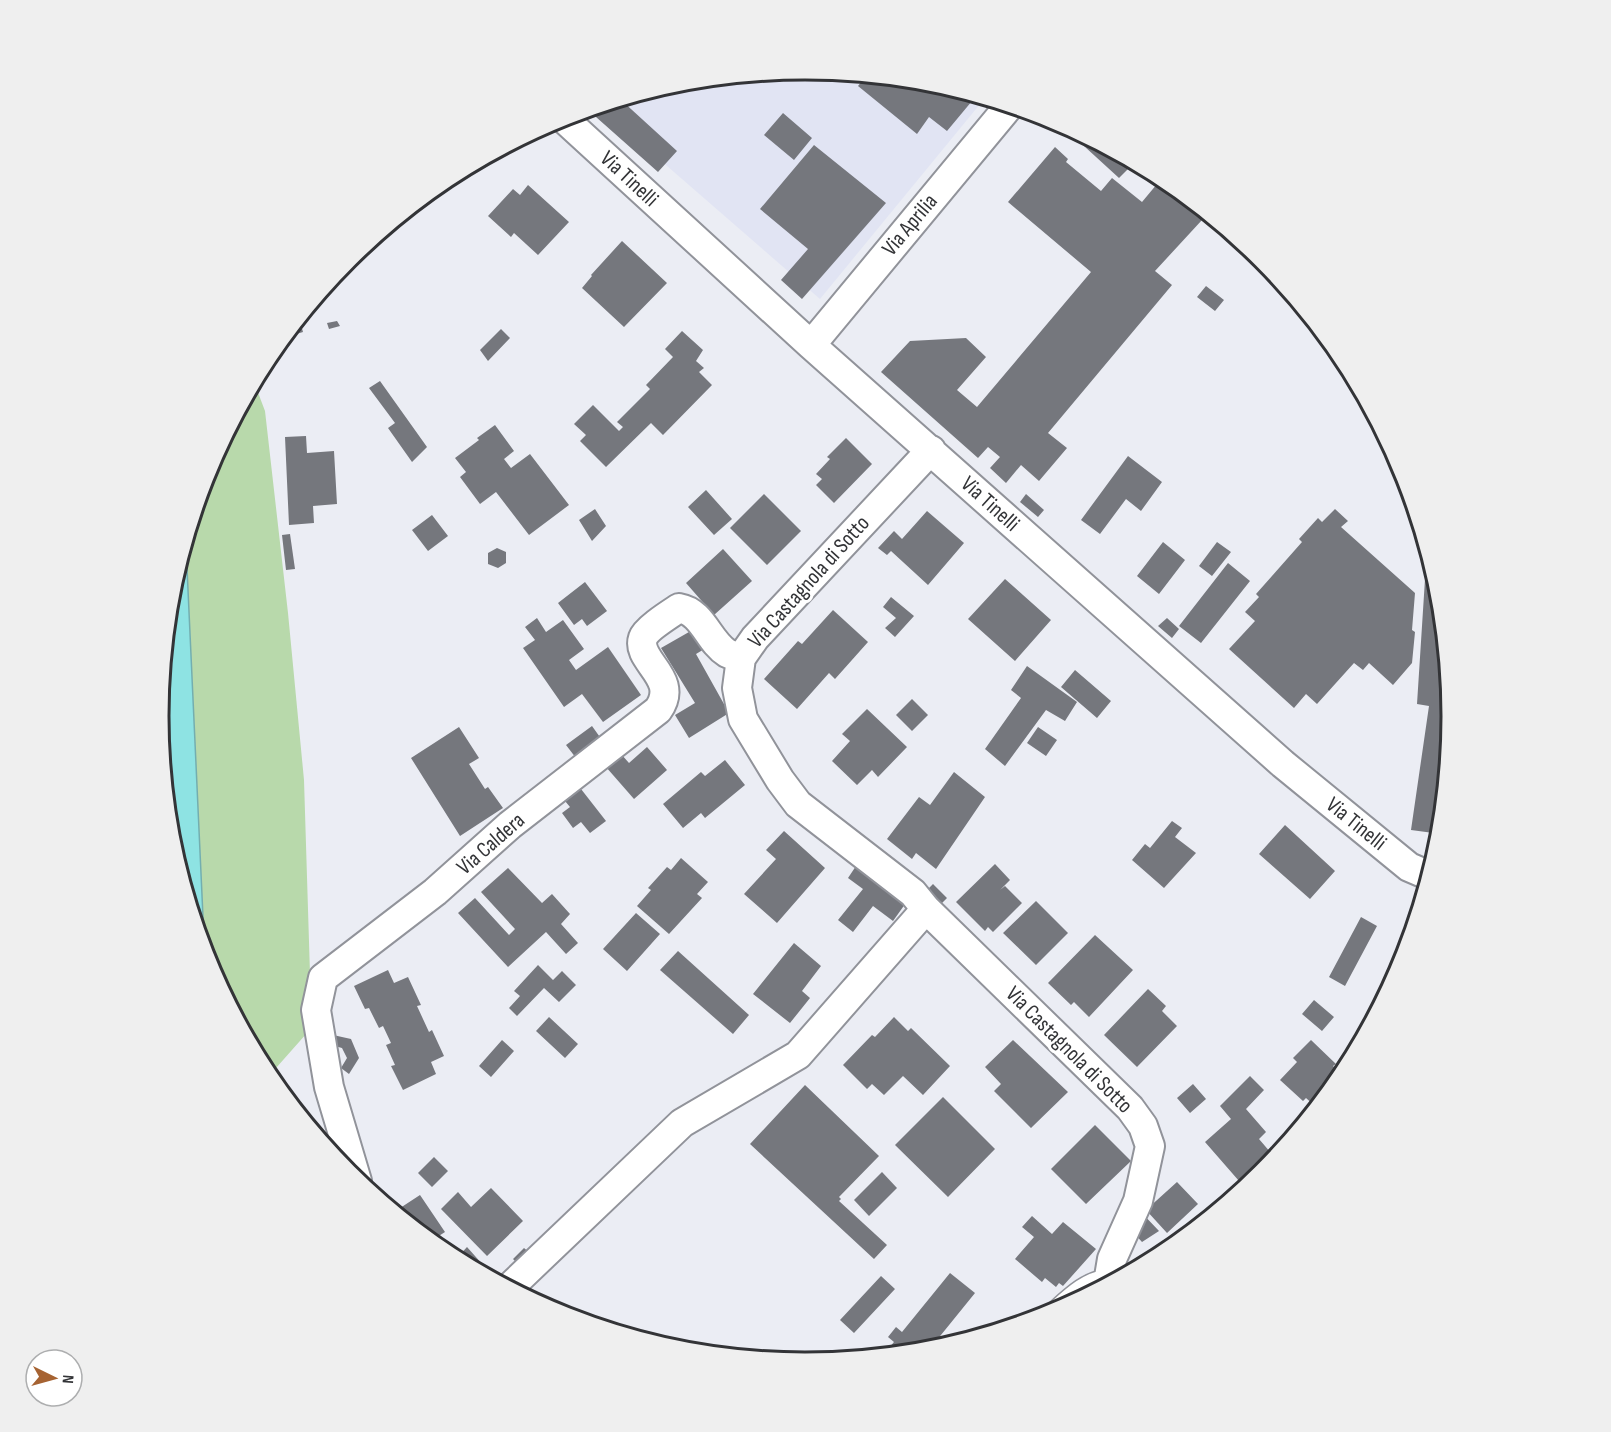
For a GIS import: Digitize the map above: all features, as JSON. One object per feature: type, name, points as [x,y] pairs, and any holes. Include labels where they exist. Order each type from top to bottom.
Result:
[{"type":"street","name":"Via Aprilia","points":[[811,345],[1005,111]]},
{"type":"street","name":"Via Tinelli","points":[[570,125],[811,345],[1283,764],[1409,867],[1422,873]]},
{"type":"street","name":"Via Castagnola di Sotto","points":[[930,450],[755,638],[741,658],[736,688],[743,719],[780,780],[798,804],[913,893],[926,909],[1130,1108],[1143,1126],[1150,1146],[1144,1175],[1138,1201],[1112,1259],[1111,1274]]},
{"type":"street","name":"Via Caldera","points":[[351,1162],[329,1087],[316,1010],[323,978],[435,892],[510,825],[658,710],[665,701],[665,689],[643,648],[643,638],[679,608],[694,614],[727,653],[741,658]]},
{"type":"street","points":[[515,1282],[682,1123],[798,1055],[926,909]]},
{"type":"lane","points":[[1074,1293],[1099,1277],[1103,1278]]},
{"type":"shaded area","points":[[806,80],[889,85],[980,104],[820,299],[605,112],[641,101],[722,85]]},
{"type":"green space","points":[[258,392],[265,411],[304,780],[310,974],[307,1033],[275,1069],[235,998],[217,960],[204,923],[187,568],[217,472]]},
{"type":"water","points":[[187,568],[187,568],[204,923],[181,840],[170,758],[170,674],[174,633]]},
{"type":"building","points":[[861,82],[889,85],[972,101],[947,131],[929,117],[917,134],[858,86]]},
{"type":"building","points":[[627,105],[677,151],[658,172],[594,116]]},
{"type":"building","points":[[783,113],[812,138],[794,160],[764,135]]},
{"type":"building","points":[[814,145],[886,203],[802,299],[781,280],[808,249],[760,209]]},
{"type":"building","points":[[1087,145],[1129,168],[1119,178],[1084,146]]},
{"type":"building","points":[[1055,147],[1068,159],[1066,162],[1101,191],[1112,178],[1142,202],[1156,185],[1202,220],[1155,271],[1172,285],[1048,433],[1067,448],[1039,481],[1021,465],[1006,483],[990,468],[1000,457],[988,447],[978,458],[881,372],[910,341],[966,338],[986,357],[957,390],[977,407],[1091,272],[1008,202]]},
{"type":"building","points":[[528,185],[569,222],[538,255],[514,233],[511,237],[488,216],[513,189],[520,195]]},
{"type":"building","points":[[622,241],[667,283],[624,327],[582,288]]},
{"type":"building","points":[[1206,286],[1224,300],[1215,311],[1197,297]]},
{"type":"building","points":[[337,321],[340,326],[329,329],[327,323]]},
{"type":"building","points":[[501,329],[510,338],[488,361],[480,350]]},
{"type":"building","points":[[682,331],[703,350],[696,361],[704,368],[699,372],[712,385],[663,435],[651,423],[606,467],[580,441],[586,435],[574,424],[593,405],[619,431],[623,427],[617,422],[650,389],[646,385],[673,357],[665,349]]},
{"type":"building","points":[[380,381],[427,447],[412,462],[388,428],[395,423],[369,388]]},
{"type":"building","points":[[495,425],[514,451],[504,459],[511,468],[530,454],[569,505],[529,535],[496,492],[480,504],[460,477],[466,472],[455,458]]},
{"type":"building","points":[[306,436],[307,453],[334,451],[337,504],[313,506],[314,523],[289,525],[285,437]]},
{"type":"building","points":[[846,438],[872,464],[834,503],[816,485],[822,479],[816,474],[830,459],[827,457]]},
{"type":"building","points":[[1128,456],[1162,482],[1141,511],[1126,499],[1100,534],[1081,520]]},
{"type":"building","points":[[706,490],[732,519],[714,535],[688,507]]},
{"type":"building","points":[[764,494],[801,531],[767,565],[730,528]]},
{"type":"building","points":[[1026,494],[1044,510],[1038,517],[1020,502]]},
{"type":"building","points":[[595,509],[606,526],[592,541],[579,520]]},
{"type":"building","points":[[1335,509],[1348,521],[1341,527],[1415,593],[1412,663],[1393,685],[1369,663],[1363,670],[1354,663],[1317,704],[1306,694],[1294,708],[1229,649],[1255,621],[1245,612],[1259,597],[1256,594],[1302,542],[1299,539],[1318,518],[1322,522]]},
{"type":"building","points":[[927,511],[964,543],[928,585],[891,551],[887,555],[878,548],[894,531],[902,539]]},
{"type":"building","points":[[432,515],[448,536],[428,551],[412,530]]},
{"type":"building","points":[[290,534],[295,569],[286,570],[282,535]]},
{"type":"building","points":[[1163,542],[1185,560],[1159,594],[1137,576]]},
{"type":"building","points":[[1217,542],[1231,552],[1212,576],[1199,566]]},
{"type":"building","points":[[497,548],[506,552],[506,563],[498,568],[488,564],[488,553]]},
{"type":"building","points":[[723,549],[752,581],[714,615],[686,583]]},
{"type":"building","points":[[1228,563],[1250,581],[1201,643],[1179,626]]},
{"type":"building","points":[[1425,573],[1437,633],[1442,716],[1441,758],[1431,833],[1411,830],[1429,706],[1417,704]]},
{"type":"building","points":[[1005,579],[1051,620],[1015,661],[968,619]]},
{"type":"building","points":[[585,582],[607,611],[587,626],[582,619],[574,625],[558,603]]},
{"type":"building","points":[[891,597],[914,616],[895,637],[885,628],[896,618],[883,607]]},
{"type":"building","points":[[833,610],[868,642],[835,679],[829,673],[797,709],[764,679],[798,641],[802,644]]},
{"type":"building","points":[[537,618],[546,632],[563,620],[584,649],[569,660],[576,670],[608,647],[641,695],[603,722],[582,694],[564,707],[523,648],[535,640],[525,627]]},
{"type":"building","points":[[1167,618],[1179,629],[1172,638],[1158,626]]},
{"type":"building","points":[[696,628],[711,645],[696,654],[729,713],[689,738],[675,715],[695,703],[661,648]]},
{"type":"building","points":[[1027,666],[1077,702],[1065,721],[1046,710],[1005,766],[985,749],[1021,698],[1011,690]]},
{"type":"building","points":[[1075,670],[1111,701],[1097,718],[1061,687]]},
{"type":"building","points":[[912,699],[928,715],[912,731],[896,715]]},
{"type":"building","points":[[867,709],[907,747],[878,777],[872,770],[857,785],[832,761],[850,741],[842,734]]},
{"type":"building","points":[[592,726],[602,740],[576,758],[566,745]]},
{"type":"building","points":[[459,727],[479,758],[469,764],[485,789],[488,787],[503,808],[460,836],[411,758]]},
{"type":"building","points":[[1038,727],[1057,740],[1046,756],[1027,743]]},
{"type":"building","points":[[647,747],[667,770],[634,799],[606,767],[621,754],[629,763]]},
{"type":"building","points":[[725,760],[745,785],[705,818],[701,813],[683,828],[663,804],[701,772],[705,776]]},
{"type":"building","points":[[954,772],[985,797],[936,869],[916,853],[912,859],[887,839],[919,797],[930,805]]},
{"type":"building","points":[[581,789],[606,821],[590,833],[581,822],[573,828],[562,813],[570,807],[565,801]]},
{"type":"building","points":[[1172,821],[1182,828],[1175,837],[1196,853],[1164,888],[1132,860],[1145,844],[1150,848]]},
{"type":"building","points":[[1285,825],[1335,871],[1310,899],[1259,854]]},
{"type":"building","points":[[784,831],[825,868],[777,923],[744,894],[776,859],[766,850]]},
{"type":"building","points":[[681,858],[708,882],[697,894],[702,898],[669,934],[637,906],[651,890],[648,888],[667,867],[671,870]]},
{"type":"building","points":[[995,864],[1010,880],[1000,890],[1005,886],[1022,903],[993,932],[988,927],[985,931],[956,902]]},
{"type":"building","points":[[856,866],[908,900],[893,921],[873,906],[853,932],[838,920],[863,889],[848,878]]},
{"type":"building","points":[[508,868],[542,903],[552,894],[570,914],[561,924],[578,943],[566,954],[546,932],[508,967],[458,913],[475,898],[509,935],[515,929],[481,892]]},
{"type":"building","points":[[933,884],[947,898],[941,904],[927,890]]},
{"type":"building","points":[[1036,901],[1068,933],[1036,965],[1003,933]]},
{"type":"building","points":[[636,913],[660,934],[627,971],[603,949]]},
{"type":"building","points":[[1361,917],[1377,926],[1345,986],[1329,977]]},
{"type":"building","points":[[1095,935],[1133,970],[1089,1017],[1074,1002],[1071,1005],[1048,983]]},
{"type":"building","points":[[794,943],[821,966],[802,991],[810,998],[790,1023],[753,994]]},
{"type":"building","points":[[678,951],[749,1015],[733,1034],[660,970]]},
{"type":"building","points":[[538,965],[553,980],[562,971],[576,985],[559,1002],[544,988],[517,1016],[509,1008],[520,996],[514,991]]},
{"type":"building","points":[[388,970],[394,983],[408,977],[421,1005],[417,1006],[444,1056],[431,1062],[436,1074],[403,1090],[391,1066],[395,1065],[386,1045],[391,1043],[383,1026],[379,1028],[369,1008],[365,1009],[354,986]]},
{"type":"building","points":[[1148,989],[1166,1006],[1162,1011],[1177,1026],[1137,1067],[1104,1035]]},
{"type":"building","points":[[1314,1000],[1334,1017],[1322,1031],[1302,1014]]},
{"type":"building","points":[[549,1017],[578,1044],[565,1058],[536,1031]]},
{"type":"building","points":[[894,1017],[908,1031],[911,1028],[950,1066],[923,1095],[903,1076],[884,1095],[872,1084],[867,1089],[843,1065],[872,1035],[875,1037]]},
{"type":"building","points":[[333,1035],[351,1039],[359,1058],[349,1074],[341,1068],[347,1058],[342,1048],[331,1045]]},
{"type":"building","points":[[502,1040],[514,1051],[491,1077],[479,1066]]},
{"type":"building","points":[[1013,1040],[1068,1092],[1031,1128],[994,1091],[1001,1084],[985,1067]]},
{"type":"building","points":[[1311,1040],[1336,1064],[1333,1066],[1335,1070],[1311,1102],[1306,1098],[1303,1101],[1280,1080],[1297,1062],[1293,1058]]},
{"type":"building","points":[[1250,1076],[1264,1090],[1246,1109],[1266,1132],[1259,1139],[1270,1151],[1239,1181],[1205,1142],[1231,1119],[1220,1106]]},
{"type":"building","points":[[1193,1084],[1206,1099],[1190,1113],[1177,1098]]},
{"type":"building","points":[[805,1085],[879,1156],[839,1197],[841,1199],[839,1201],[887,1245],[874,1259],[750,1144]]},
{"type":"building","points":[[943,1097],[995,1149],[948,1197],[895,1145]]},
{"type":"building","points":[[1095,1125],[1131,1161],[1086,1204],[1051,1169]]},
{"type":"building","points":[[434,1157],[448,1171],[432,1187],[418,1173]]},
{"type":"building","points":[[882,1172],[897,1188],[869,1216],[854,1200]]},
{"type":"building","points":[[1177,1182],[1198,1204],[1167,1233],[1146,1210]]},
{"type":"building","points":[[491,1188],[523,1221],[487,1256],[441,1209],[458,1192],[471,1207]]},
{"type":"building","points":[[420,1195],[445,1232],[439,1236],[401,1207]]},
{"type":"building","points":[[1139,1210],[1159,1231],[1142,1242],[1131,1230]]},
{"type":"building","points":[[1032,1216],[1052,1234],[1063,1222],[1096,1249],[1063,1286],[1059,1283],[1056,1287],[1045,1278],[1042,1282],[1015,1259],[1034,1237],[1022,1227]]},
{"type":"building","points":[[467,1247],[482,1264],[463,1252]]},
{"type":"building","points":[[524,1248],[531,1254],[520,1266],[513,1259]]},
{"type":"building","points":[[950,1273],[975,1293],[938,1338],[890,1347],[894,1342],[888,1337],[896,1327],[902,1332]]},
{"type":"building","points":[[881,1276],[895,1289],[854,1333],[840,1320]]}]
